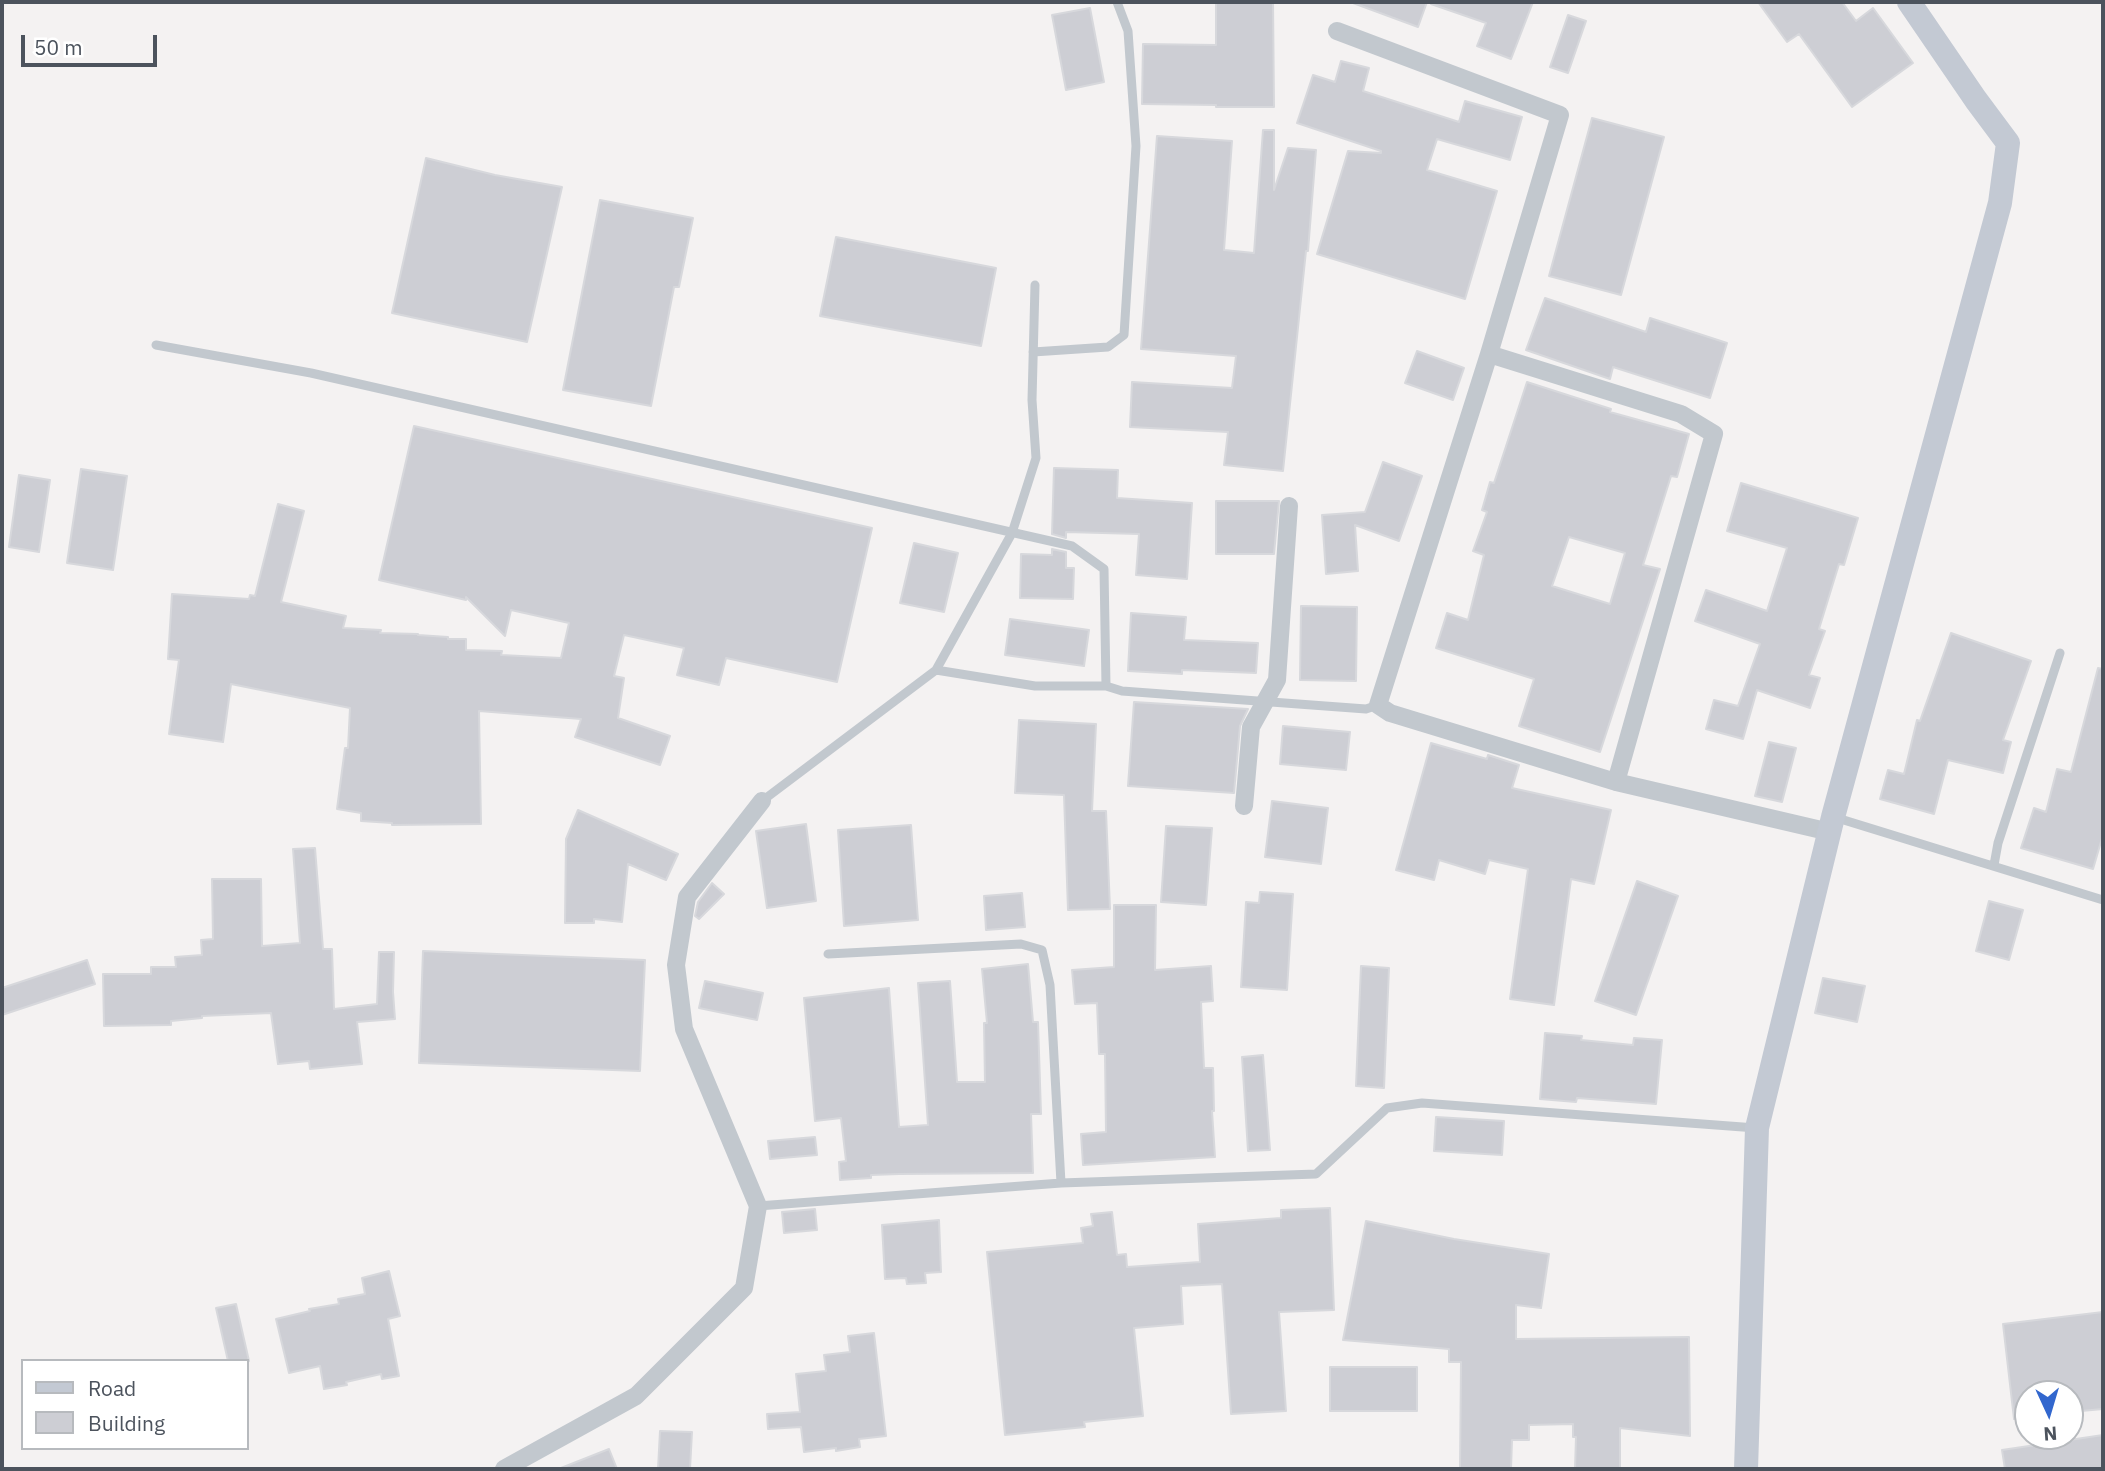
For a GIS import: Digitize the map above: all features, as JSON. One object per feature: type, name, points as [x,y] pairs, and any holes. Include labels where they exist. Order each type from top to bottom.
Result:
[{"type":"street","points":[[1746,1469],[1757,1128],[1831,825],[2000,203],[2008,142],[1909,2]]},
{"type":"street","points":[[1337,32],[1560,115],[1489,354],[1378,705],[1390,713],[1616,782],[1831,825]]},
{"type":"street","points":[[1489,354],[1681,414],[1714,434],[1616,782]]},
{"type":"street","points":[[1244,806],[1251,727],[1277,680],[1289,506]]},
{"type":"street","points":[[504,1469],[636,1396],[744,1288],[758,1206],[684,1029],[676,965],[687,897],[762,802]]},
{"type":"lane","points":[[1033,352],[1108,347],[1124,335],[1136,146],[1128,31],[1117,2]]},
{"type":"lane","points":[[762,802],[936,670],[1012,533],[1036,458],[1032,400],[1035,285]]},
{"type":"lane","points":[[156,345],[312,373],[1072,546],[1104,569],[1106,686]]},
{"type":"lane","points":[[1994,865],[1998,844],[2060,653]]},
{"type":"lane","points":[[936,670],[1035,686],[1106,686],[1122,691],[1366,709],[1378,705]]},
{"type":"lane","points":[[1831,825],[1994,865],[2103,900]]},
{"type":"lane","points":[[828,954],[1021,944],[1042,950],[1050,985],[1061,1183]]},
{"type":"lane","points":[[758,1206],[1061,1183],[1316,1174],[1387,1108],[1422,1102],[1757,1128]]},
{"type":"building","points":[[1216,2],[1273,2],[1274,107],[1142,104],[1143,44],[1216,45]]},
{"type":"building","points":[[1353,2],[1427,2],[1418,27]]},
{"type":"building","points":[[1431,2],[1533,2],[1511,59],[1477,46],[1486,23]]},
{"type":"building","points":[[1758,2],[1842,2],[1856,21],[1873,8],[1913,63],[1852,107],[1799,34],[1787,42]]},
{"type":"building","points":[[1090,8],[1104,82],[1066,90],[1052,15]]},
{"type":"building","points":[[1568,15],[1586,21],[1568,73],[1550,67]]},
{"type":"building","points":[[1341,61],[1369,68],[1363,91],[1459,122],[1465,101],[1522,117],[1510,160],[1437,139],[1427,170],[1497,191],[1465,299],[1317,254],[1348,151],[1381,153],[1297,123],[1313,75],[1335,82]]},
{"type":"building","points":[[1592,118],[1664,137],[1621,295],[1549,276]]},
{"type":"building","points":[[1263,130],[1274,130],[1274,190],[1288,148],[1316,150],[1308,251],[1283,471],[1224,465],[1228,432],[1130,427],[1132,382],[1232,388],[1236,356],[1141,349],[1157,136],[1232,141],[1224,250],[1254,253]]},
{"type":"building","points":[[426,158],[495,175],[562,187],[527,342],[392,313]]},
{"type":"building","points":[[600,200],[693,218],[679,287],[674,287],[651,406],[563,390]]},
{"type":"building","points":[[836,237],[996,268],[981,346],[820,316]]},
{"type":"building","points":[[1545,298],[1646,332],[1650,318],[1727,343],[1710,398],[1613,367],[1610,379],[1526,350]]},
{"type":"building","points":[[1417,351],[1464,368],[1453,400],[1405,383]]},
{"type":"building","points":[[1527,382],[1611,409],[1610,412],[1689,434],[1677,477],[1671,476],[1643,565],[1660,569],[1600,752],[1519,726],[1534,679],[1436,648],[1447,613],[1468,620],[1484,555],[1473,551],[1487,512],[1482,510],[1490,482],[1494,483]],"holes":[[[1569,537],[1625,553],[1610,604],[1552,586]]]},
{"type":"building","points":[[414,426],[872,528],[837,682],[726,658],[719,685],[677,675],[684,648],[624,635],[614,676],[624,678],[618,718],[670,736],[660,765],[575,737],[581,719],[479,711],[481,824],[392,825],[361,821],[361,813],[337,809],[345,748],[348,748],[350,708],[231,684],[223,742],[169,734],[179,660],[168,659],[172,594],[249,599],[250,595],[255,596],[278,504],[304,511],[281,602],[346,616],[343,628],[466,639],[466,650],[561,658],[569,623],[511,610],[505,636],[466,597],[466,600],[379,580]]},
{"type":"building","points":[[1383,462],[1422,476],[1399,541],[1355,525],[1358,571],[1326,574],[1322,515],[1365,512]]},
{"type":"building","points":[[1054,468],[1118,470],[1117,498],[1192,503],[1187,579],[1136,575],[1139,534],[1066,532],[1066,538],[1052,534]]},
{"type":"building","points":[[81,469],[127,476],[113,570],[67,563]]},
{"type":"building","points":[[19,475],[50,480],[39,552],[9,547]]},
{"type":"building","points":[[1741,483],[1858,518],[1844,565],[1839,564],[1819,629],[1825,631],[1809,675],[1820,678],[1810,708],[1757,690],[1743,739],[1706,729],[1714,700],[1738,706],[1760,644],[1695,621],[1706,590],[1767,611],[1787,548],[1727,531]]},
{"type":"building","points":[[1216,501],[1279,501],[1274,554],[1216,554]]},
{"type":"building","points":[[914,543],[958,553],[944,612],[900,603]]},
{"type":"building","points":[[1052,549],[1066,552],[1066,568],[1074,568],[1073,599],[1020,598],[1021,554],[1052,555]]},
{"type":"building","points":[[1301,606],[1357,607],[1356,681],[1300,680]]},
{"type":"building","points":[[1131,613],[1186,617],[1184,640],[1258,643],[1256,673],[1182,670],[1182,674],[1128,671]]},
{"type":"building","points":[[1010,619],[1089,630],[1084,666],[1005,655]]},
{"type":"building","points":[[1951,633],[2031,661],[2003,740],[2011,742],[2003,773],[1948,760],[1934,814],[1880,799],[1888,770],[1904,774],[1917,720],[1920,721]]},
{"type":"building","points":[[2098,668],[2103,669],[2103,835],[2093,869],[2021,848],[2034,808],[2046,812],[2057,769],[2071,772]]},
{"type":"building","points":[[1134,702],[1248,709],[1240,726],[1234,793],[1128,786]]},
{"type":"building","points":[[1019,720],[1096,724],[1092,811],[1106,811],[1110,909],[1068,910],[1064,795],[1015,793]]},
{"type":"building","points":[[1283,726],[1350,732],[1346,770],[1280,764]]},
{"type":"building","points":[[1769,742],[1796,748],[1782,802],[1755,796]]},
{"type":"building","points":[[1431,743],[1487,759],[1488,755],[1519,765],[1512,788],[1611,810],[1594,884],[1571,879],[1554,1005],[1510,999],[1528,869],[1489,860],[1485,874],[1439,860],[1434,880],[1396,870]]},
{"type":"building","points":[[1272,801],[1328,808],[1321,864],[1265,857]]},
{"type":"building","points":[[578,810],[678,854],[666,880],[628,864],[622,922],[594,919],[594,923],[565,923],[566,839]]},
{"type":"building","points":[[806,824],[816,901],[767,908],[756,831]]},
{"type":"building","points":[[911,825],[918,920],[844,926],[838,830]]},
{"type":"building","points":[[1166,826],[1212,828],[1206,905],[1161,902]]},
{"type":"building","points":[[315,848],[323,949],[332,949],[334,1009],[377,1004],[379,952],[394,952],[395,1019],[357,1022],[362,1064],[310,1069],[309,1061],[278,1064],[271,1013],[202,1016],[171,1021],[171,1025],[104,1026],[103,974],[151,974],[151,967],[176,967],[175,957],[202,955],[201,940],[213,939],[212,879],[261,879],[262,946],[300,943],[293,849]]},
{"type":"building","points":[[1637,881],[1678,896],[1636,1015],[1595,1001]]},
{"type":"building","points":[[712,883],[724,894],[699,919],[695,916],[698,902]]},
{"type":"building","points":[[1260,892],[1293,894],[1287,990],[1241,987],[1246,902],[1259,903]]},
{"type":"building","points":[[1022,893],[1025,927],[986,930],[984,896]]},
{"type":"building","points":[[1989,901],[2023,910],[2009,960],[1976,951]]},
{"type":"building","points":[[1114,905],[1156,905],[1155,970],[1211,966],[1213,1001],[1201,1002],[1204,1068],[1213,1068],[1215,1157],[1083,1165],[1081,1134],[1106,1132],[1105,1054],[1099,1054],[1097,1003],[1075,1004],[1072,970],[1114,967]]},
{"type":"building","points":[[423,951],[645,960],[640,1071],[419,1063]]},
{"type":"building","points":[[87,960],[95,984],[2,1015],[2,988]]},
{"type":"building","points":[[1028,964],[1033,1022],[1038,1022],[1041,1114],[1031,1114],[1033,1173],[871,1175],[871,1178],[840,1180],[839,1162],[846,1161],[841,1118],[815,1121],[804,998],[889,988],[899,1127],[928,1125],[918,983],[950,981],[957,1082],[985,1082],[984,1023],[987,1023],[982,969]]},
{"type":"building","points":[[1361,966],[1389,968],[1384,1088],[1356,1086]]},
{"type":"building","points":[[1823,978],[1865,986],[1857,1022],[1815,1013]]},
{"type":"building","points":[[705,981],[763,993],[757,1020],[699,1008]]},
{"type":"building","points":[[1545,1033],[1633,1045],[1634,1038],[1662,1040],[1656,1104],[1577,1098],[1576,1102],[1540,1099]]},
{"type":"building","points":[[1263,1055],[1270,1150],[1248,1151],[1242,1057]]},
{"type":"building","points":[[1436,1117],[1504,1121],[1502,1155],[1434,1151]]},
{"type":"building","points":[[815,1137],[817,1155],[770,1159],[768,1141]]},
{"type":"building","points":[[1330,1208],[1334,1310],[1279,1312],[1286,1411],[1231,1414],[1222,1284],[1181,1286],[1183,1324],[1134,1328],[1143,1416],[1084,1422],[1085,1427],[1005,1435],[987,1252],[1083,1243],[1081,1228],[1093,1226],[1091,1214],[1112,1212],[1117,1255],[1126,1254],[1127,1267],[1200,1262],[1198,1224],[1281,1218],[1281,1210]]},
{"type":"building","points":[[815,1209],[817,1230],[784,1233],[782,1212]]},
{"type":"building","points":[[939,1220],[941,1272],[925,1273],[926,1283],[907,1284],[906,1278],[885,1279],[882,1225]]},
{"type":"building","points":[[1366,1221],[1549,1254],[1541,1308],[1516,1305],[1516,1339],[1689,1337],[1690,1436],[1620,1428],[1620,1469],[1575,1469],[1576,1437],[1573,1437],[1573,1424],[1529,1425],[1529,1440],[1512,1440],[1511,1469],[1460,1469],[1461,1362],[1449,1362],[1449,1349],[1343,1340]]},
{"type":"building","points":[[389,1271],[400,1316],[388,1319],[399,1376],[382,1379],[381,1374],[324,1389],[320,1366],[289,1373],[276,1319],[339,1304],[338,1299],[365,1294],[362,1278]]},
{"type":"building","points":[[236,1304],[249,1361],[228,1359],[216,1308]]},
{"type":"building","points":[[2103,1312],[2103,1409],[2084,1411],[2084,1380],[2014,1380],[2014,1419],[2003,1324]]},
{"type":"building","points":[[874,1333],[886,1436],[859,1439],[860,1447],[804,1452],[801,1427],[768,1429],[767,1414],[800,1412],[796,1374],[826,1371],[824,1355],[850,1352],[848,1336]]},
{"type":"building","points":[[1330,1367],[1417,1367],[1417,1411],[1330,1411]]},
{"type":"building","points":[[660,1431],[692,1432],[690,1469],[658,1469]]},
{"type":"building","points":[[2103,1435],[2103,1469],[2005,1469],[2002,1450],[2084,1450],[2084,1438]]},
{"type":"building","points":[[609,1449],[617,1469],[561,1469],[561,1468]]}]
